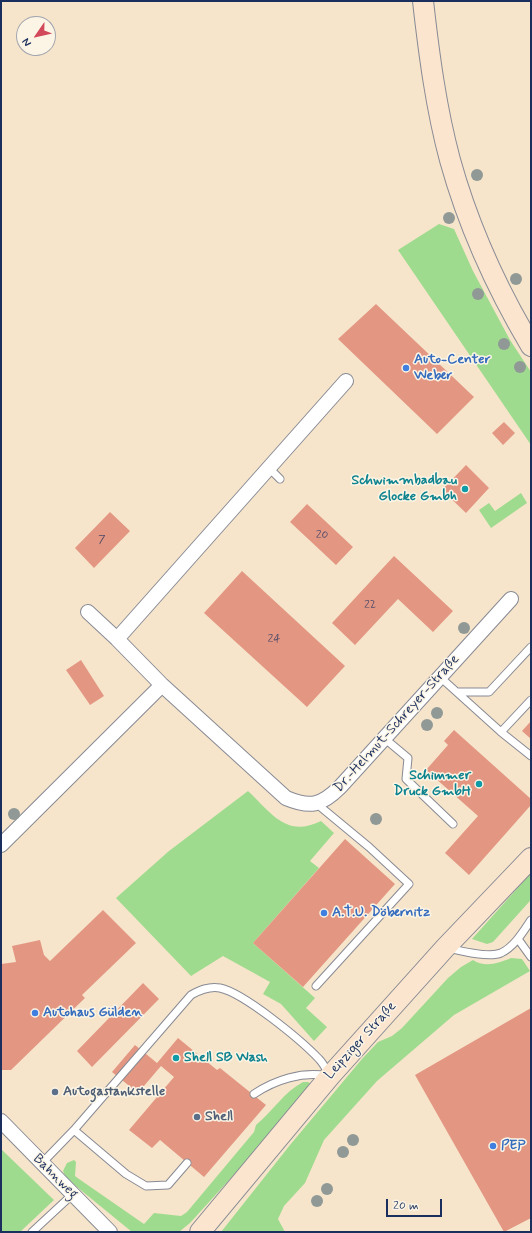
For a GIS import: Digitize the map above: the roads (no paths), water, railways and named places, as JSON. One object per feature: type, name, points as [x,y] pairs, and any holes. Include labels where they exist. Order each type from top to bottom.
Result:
[{"type":"street","points":[[423,1],[430,57],[439,107],[450,159],[464,205],[481,249],[509,308],[531,346]]},
{"type":"street","points":[[117,639],[346,381]]},
{"type":"street","name":"Dr.-Helmut-Schreyer-Straße","points":[[317,804],[330,797],[340,787],[511,599]]},
{"type":"street","points":[[88,612],[117,639],[162,686],[286,798],[300,804],[317,804]]},
{"type":"street","points":[[1,845],[162,686]]},
{"type":"street","name":"Leipziger Straße","points":[[200,1232],[330,1076],[446,948],[531,858]]},
{"type":"street","name":"Bahnweg","points":[[1,1121],[110,1232]]},
{"type":"lane","points":[[269,468],[280,479]]},
{"type":"lane","points":[[457,692],[489,692],[531,647]]},
{"type":"lane","points":[[440,677],[501,732],[531,756]]},
{"type":"lane","points":[[501,732],[531,700]]},
{"type":"lane","points":[[384,738],[408,758],[406,779],[453,824]]},
{"type":"lane","points":[[316,986],[409,884],[369,847],[317,804]]},
{"type":"lane","points":[[446,948],[475,953],[501,953],[518,939],[531,920]]},
{"type":"lane","points":[[518,939],[531,957]]},
{"type":"lane","points":[[42,1163],[74,1130],[191,995],[204,988],[218,988],[233,992],[270,1017],[319,1059],[330,1076]]},
{"type":"lane","points":[[254,1094],[275,1083],[307,1074],[330,1076]]},
{"type":"lane","points":[[74,1130],[126,1174],[146,1186],[168,1185],[187,1163]]},
{"type":"lane","points":[[32,1232],[73,1194]]},
{"type":"place","name":"Auto-Center Weber","points":[[406,368]]},
{"type":"place","name":"Schwimmbadbau Glocke Gmbh","points":[[465,489]]},
{"type":"place","name":"Schimmer Druck GmbH","points":[[479,784]]},
{"type":"place","name":"A.T.U. Döbernitz","points":[[324,913]]},
{"type":"place","name":"Autohaus Gülden","points":[[35,1013]]},
{"type":"place","name":"Shell SB Wash","points":[[176,1058]]},
{"type":"place","name":"Autogastankstelle","points":[[55,1092]]},
{"type":"place","name":"Shell","points":[[197,1117]]},
{"type":"place","name":"PEP","points":[[493,1146]]}]
